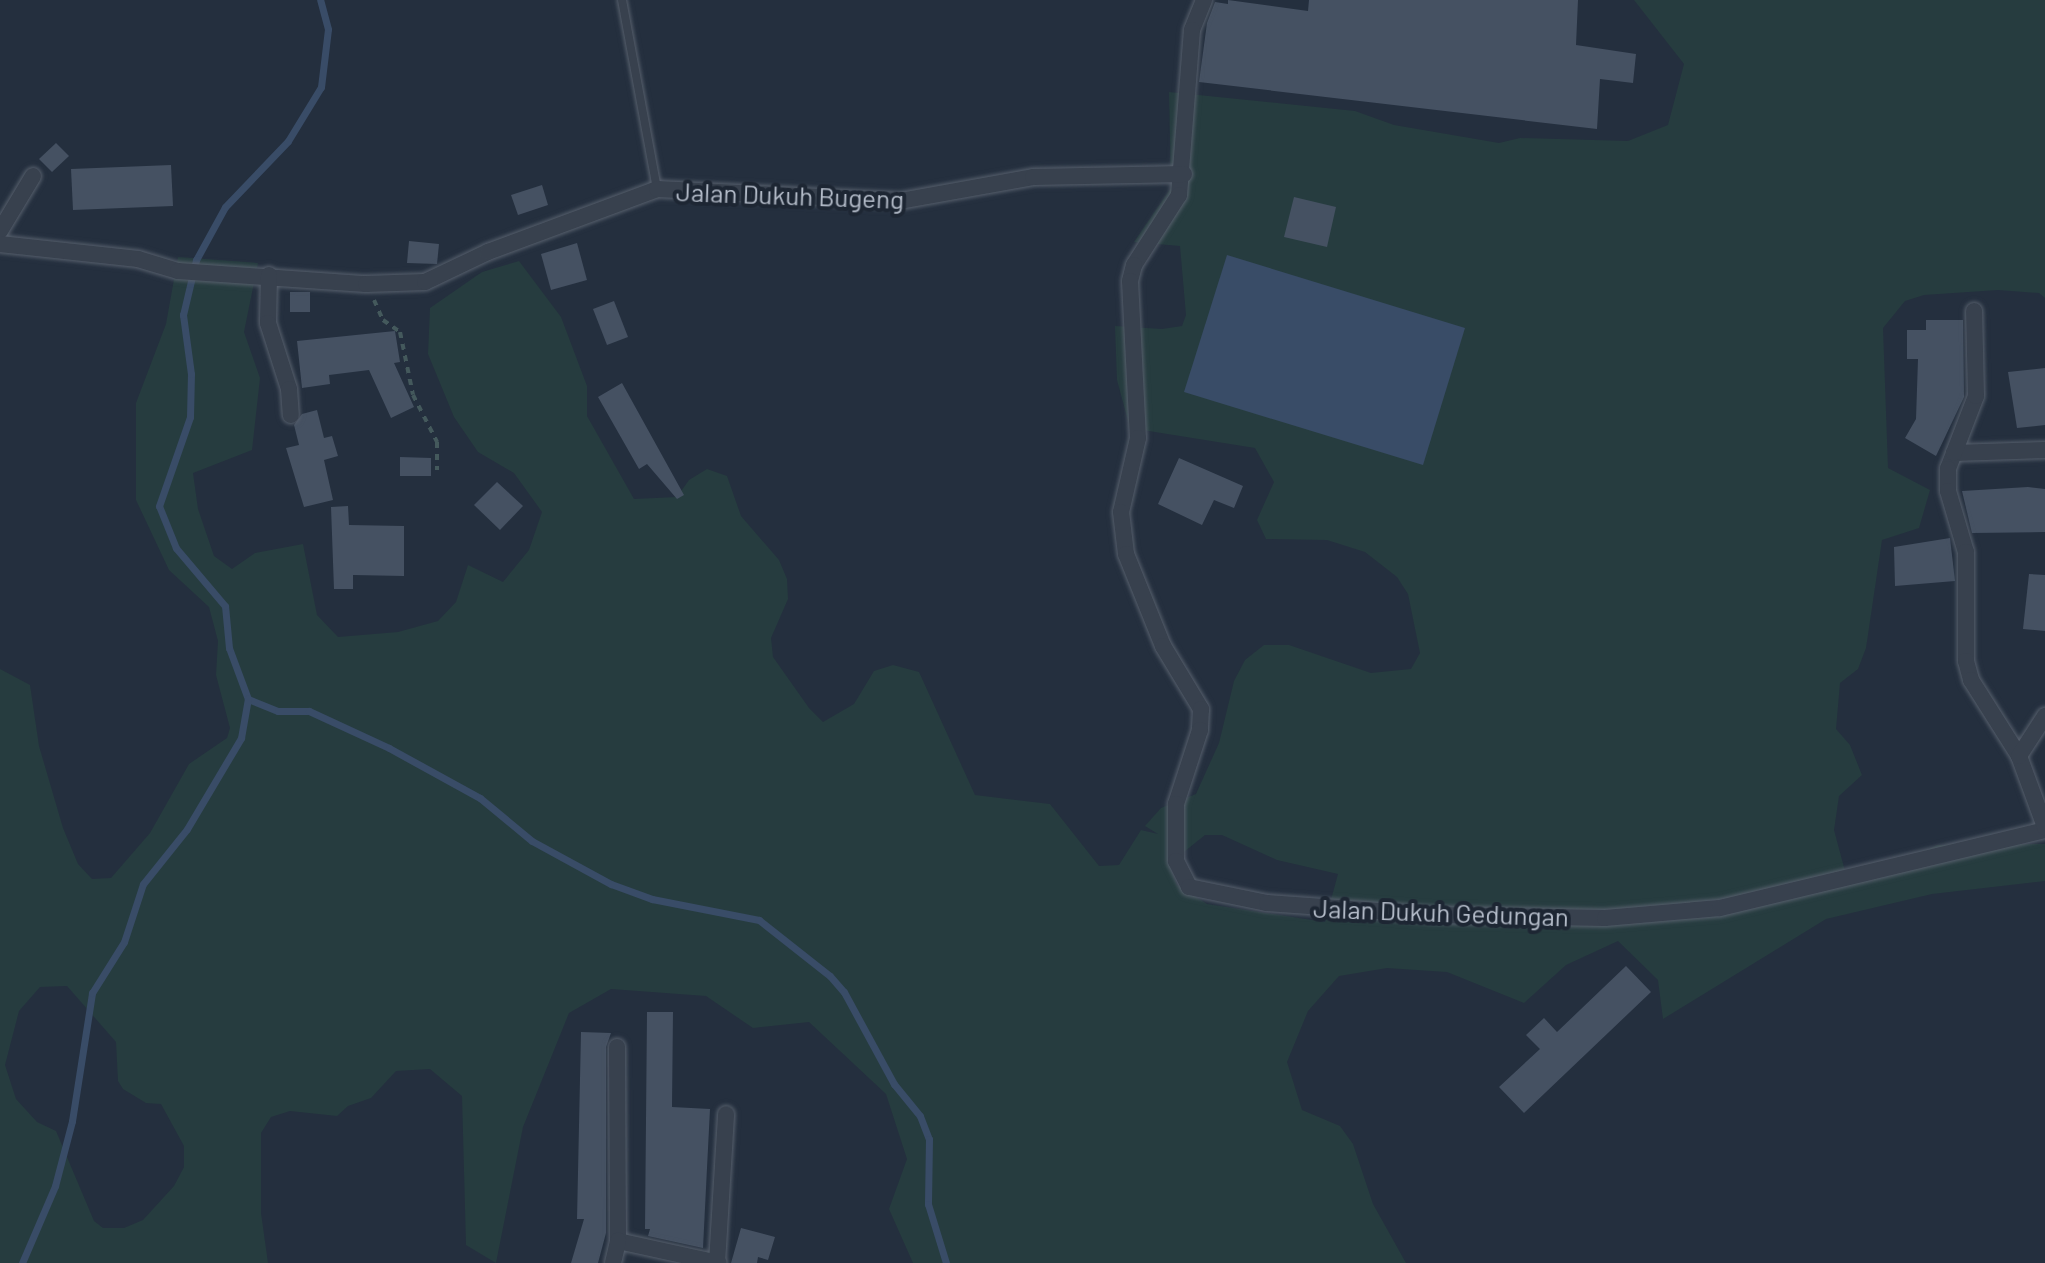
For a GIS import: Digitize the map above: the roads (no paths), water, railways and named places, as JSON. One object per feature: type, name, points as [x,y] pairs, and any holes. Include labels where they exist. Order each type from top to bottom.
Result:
[{"type":"street","name":"Jalan Dukuh Gedungan","points":[[1204,0],[1192,30],[1184,174],[1179,195],[1134,265],[1130,281],[1138,438],[1122,496],[1126,554],[1163,646],[1199,698],[1203,718],[1176,804],[1175,837],[1181,875],[1189,887],[1205,894],[1435,915],[1605,918],[1720,908],[2045,829],[2019,756],[1971,680],[1966,661],[1966,552],[1948,491],[1954,453],[1976,396],[1974,311]]},
{"type":"street","name":"Jalan Dukuh Bugeng","points":[[0,244],[138,259],[178,271],[366,284],[425,282],[488,252],[657,189],[900,201],[1033,177],[1184,174]]},
{"type":"street","points":[[0,231],[33,176]]},
{"type":"street","points":[[269,275],[268,323],[289,389],[291,415]]},
{"type":"street","points":[[1954,453],[2045,450]]},
{"type":"street","points":[[2019,756],[2045,716]]},
{"type":"street","points":[[613,1263],[618,1241],[617,1047]]},
{"type":"street","points":[[618,1241],[718,1263],[726,1114]]},
{"type":"lane","points":[[622,0],[657,189]]},
{"type":"water","points":[[1227,255],[1465,328],[1423,465],[1184,392]]},
{"type":"waterway","points":[[248,699],[229,648],[225,606],[176,548],[159,506],[190,417],[191,374],[183,315],[196,260],[225,207],[288,141],[321,87],[328,29],[320,0]]},
{"type":"waterway","points":[[248,699],[278,711],[309,711],[389,748],[480,798],[532,841],[611,884],[652,899],[759,920],[830,976],[844,992],[894,1084],[920,1116],[929,1139],[928,1204],[946,1263]]},
{"type":"waterway","points":[[22,1263],[55,1186],[72,1121],[92,993],[124,942],[143,884],[187,829],[241,738],[248,699]]}]
